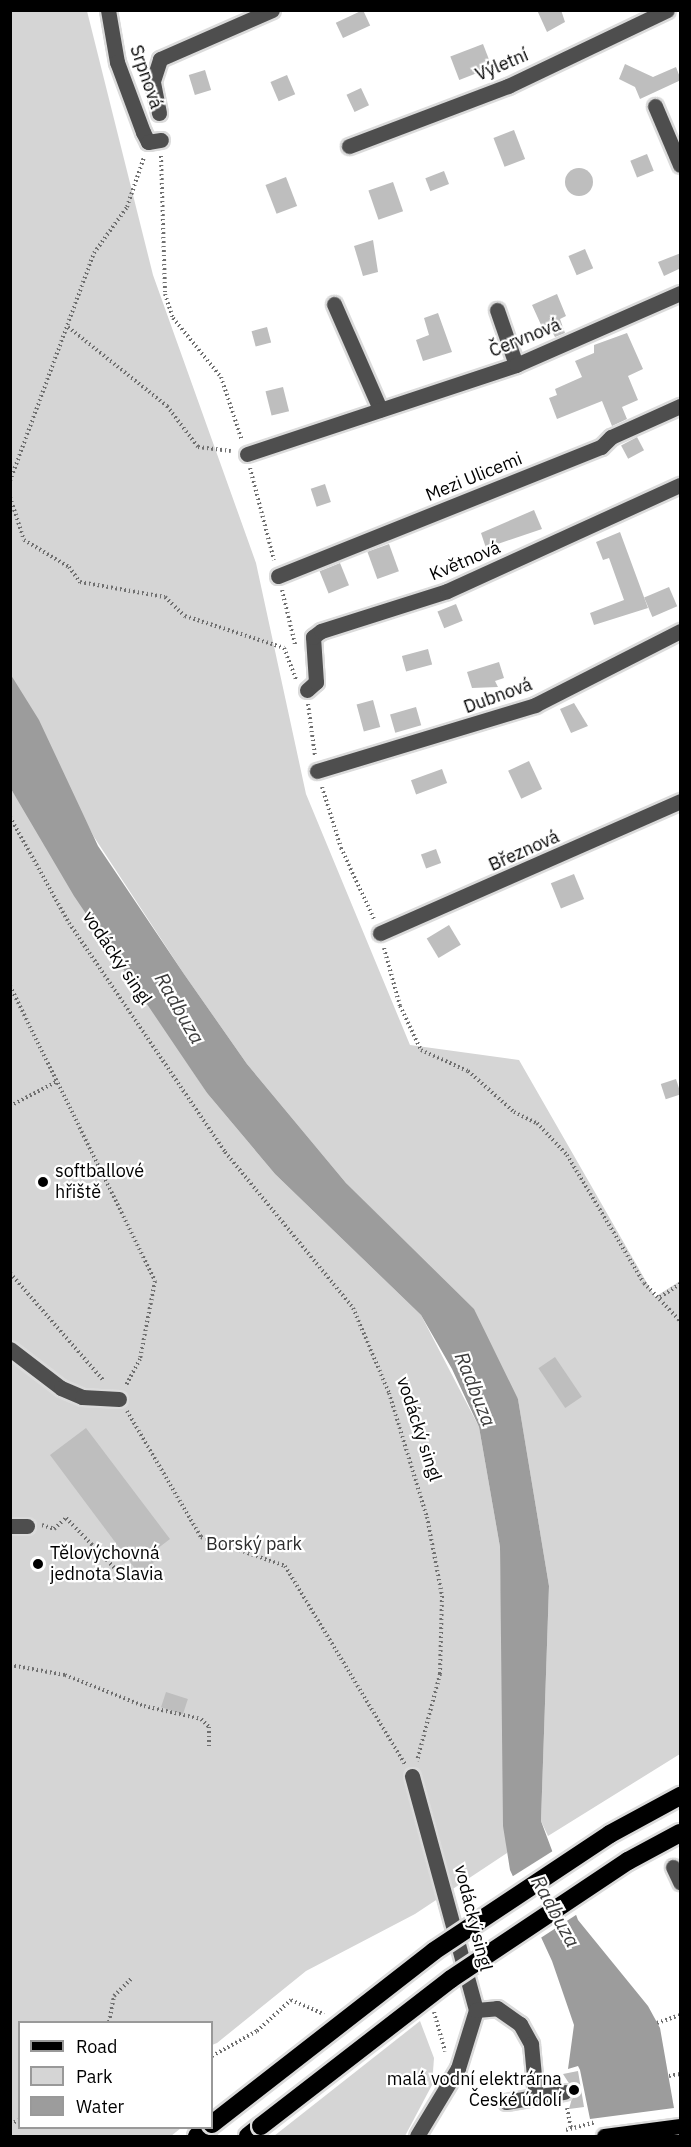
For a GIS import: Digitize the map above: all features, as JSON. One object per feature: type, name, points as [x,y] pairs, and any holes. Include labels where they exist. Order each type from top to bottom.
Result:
[{"type":"highway","points":[[213,2123],[434,1951],[610,1834],[681,1796]]},
{"type":"highway","points":[[255,2131],[460,1972],[628,1861],[681,1833]]},
{"type":"main road","points":[[604,2136],[681,2126]]},
{"type":"street","name":"Srpnová","points":[[108,10],[117,62],[155,141]]},
{"type":"street","points":[[159,113],[153,81],[160,59],[272,10]]},
{"type":"street","name":"Výletní","points":[[349,146],[508,86],[667,10]]},
{"type":"street","points":[[655,106],[681,165]]},
{"type":"street","name":"Červnová","points":[[247,454],[516,365],[681,293]]},
{"type":"street","points":[[334,304],[380,409]]},
{"type":"street","points":[[497,310],[516,365]]},
{"type":"street","name":"Mezi Ulicemi","points":[[278,576],[601,447],[610,437],[681,406]]},
{"type":"street","name":"Květnová","points":[[307,690],[316,682],[313,637],[321,631],[447,591],[681,485]]},
{"type":"street","name":"Dubnová","points":[[318,771],[535,705],[681,631]]},
{"type":"street","name":"Březnová","points":[[380,933],[681,801]]},
{"type":"street","points":[[10,1349],[61,1388],[82,1397],[119,1399]]},
{"type":"street","points":[[10,1526],[27,1526]]},
{"type":"street","name":"vodácký singl","points":[[412,1776],[476,2010]]},
{"type":"street","points":[[673,1867],[681,1882]]},
{"type":"street","points":[[417,2136],[458,2068],[476,2010],[497,2008],[520,2024],[531,2044],[536,2097]]},
{"type":"street","points":[[506,2102],[564,2092]]},
{"type":"path","points":[[10,480],[94,253],[127,207],[155,141]]},
{"type":"path","points":[[155,141],[165,294],[173,318],[221,377],[247,454],[298,656]]},
{"type":"path","points":[[68,327],[167,406],[198,447],[247,454]]},
{"type":"path","points":[[10,497],[24,540],[69,567],[80,582],[165,597],[185,616],[284,648],[308,714]]},
{"type":"path","points":[[307,690],[308,714],[318,771],[338,840],[380,933],[400,1006],[420,1050],[468,1071],[514,1112],[537,1123],[567,1155],[644,1283],[679,1313],[681,1321]]},
{"type":"path","name":"vodácký singl","points":[[10,817],[69,923],[225,1152],[352,1308],[389,1393],[427,1517],[442,1596],[440,1674],[412,1776]]},
{"type":"path","points":[[10,986],[155,1281],[140,1359],[119,1399]]},
{"type":"path","points":[[10,1106],[58,1080]]},
{"type":"path","points":[[10,1273],[119,1399],[201,1537],[285,1566],[412,1776]]},
{"type":"path","points":[[660,1297],[681,1284]]},
{"type":"path","points":[[27,1526],[54,1529],[66,1518],[128,1582]]},
{"type":"path","points":[[10,1665],[65,1675],[144,1706],[201,1719],[208,1727],[209,1748]]},
{"type":"path","points":[[109,2021],[114,1996],[131,1979]]},
{"type":"path","points":[[657,2023],[681,2015]]},
{"type":"path","points":[[669,2076],[681,2074]]},
{"type":"path","points":[[566,2130],[577,2127]]},
{"type":"green space","points":[[11,11],[87,11],[153,275],[256,563],[306,794],[410,1045],[519,1060],[655,1297],[680,1281],[680,1754],[548,1836],[541,1821],[549,1586],[518,1399],[407,1244],[346,1183],[247,1064],[184,974],[94,837],[11,675]]},
{"type":"green space","name":"Borský park","points":[[11,789],[207,1093],[275,1174],[421,1315],[479,1427],[500,1547],[507,1853],[415,1914],[306,1971],[213,2045],[213,2021],[18,2021],[18,2129],[180,2129],[171,2136],[11,2136]]},
{"type":"green space","points":[[420,2021],[434,2058],[432,2085],[405,2136],[274,2136]]},
{"type":"water","name":"Radbuza","points":[[11,675],[39,720],[98,846],[247,1064],[346,1183],[474,1309],[518,1399],[549,1586],[541,1821],[578,1920],[648,2006],[660,2028],[674,2108],[590,2119],[580,2070],[578,2066],[568,2069],[574,2025],[552,1961],[510,1870],[503,1826],[500,1547],[479,1427],[452,1369],[421,1315],[275,1174],[207,1093],[74,896],[11,789]]},
{"type":"pier","points":[[556,1849],[579,1913],[539,1939],[510,1878]]},
{"type":"building","points":[[363,10],[370,25],[343,38],[336,23]]},
{"type":"building","points":[[537,10],[561,10],[565,22],[547,32]]},
{"type":"building","points":[[483,44],[492,67],[459,80],[450,57]]},
{"type":"building","points":[[625,64],[653,77],[676,67],[681,80],[640,99],[635,87],[619,79]]},
{"type":"building","points":[[205,70],[211,90],[195,95],[189,75]]},
{"type":"building","points":[[287,75],[295,94],[279,101],[270,82]]},
{"type":"building","points":[[361,88],[369,105],[355,112],[346,95]]},
{"type":"building","points":[[514,130],[525,159],[505,167],[493,138]]},
{"type":"building","points":[[647,154],[654,171],[637,177],[630,161]]},
{"type":"building","points":[[579,168],[589,172],[593,182],[589,192],[579,196],[569,192],[565,182],[569,172]]},
{"type":"building","points":[[444,171],[449,184],[430,191],[425,178]]},
{"type":"building","points":[[286,177],[297,206],[277,214],[265,185]]},
{"type":"building","points":[[393,182],[403,211],[379,220],[368,190]]},
{"type":"building","points":[[373,240],[378,272],[363,276],[354,246]]},
{"type":"building","points":[[585,249],[593,268],[577,275],[568,256]]},
{"type":"building","points":[[681,253],[681,268],[664,276],[658,262]]},
{"type":"building","points":[[557,294],[566,316],[560,319],[565,333],[555,337],[548,324],[542,327],[532,305]]},
{"type":"building","points":[[438,313],[452,352],[423,361],[416,340],[429,335],[424,318]]},
{"type":"building","points":[[267,327],[271,342],[256,347],[252,331]]},
{"type":"building","points":[[627,333],[643,369],[628,376],[638,400],[622,407],[627,419],[612,426],[602,401],[557,419],[549,398],[557,395],[555,389],[582,377],[575,361],[594,353],[594,345]]},
{"type":"building","points":[[283,387],[289,411],[272,416],[266,391]]},
{"type":"building","points":[[637,437],[644,450],[628,459],[621,445]]},
{"type":"building","points":[[325,484],[331,502],[317,507],[311,489]]},
{"type":"building","points":[[534,510],[542,529],[486,548],[481,533]]},
{"type":"building","points":[[620,532],[648,608],[594,625],[590,613],[624,600],[609,558],[603,560],[596,542]]},
{"type":"building","points":[[389,544],[399,571],[377,579],[367,552]]},
{"type":"building","points":[[340,563],[349,585],[329,593],[320,571]]},
{"type":"building","points":[[669,587],[677,606],[652,617],[644,598]]},
{"type":"building","points":[[456,604],[463,621],[444,628],[437,611]]},
{"type":"building","points":[[428,649],[432,664],[406,671],[402,656]]},
{"type":"building","points":[[499,662],[504,678],[495,681],[498,687],[472,688],[467,672]]},
{"type":"building","points":[[373,700],[380,727],[364,731],[357,704]]},
{"type":"building","points":[[574,703],[588,726],[571,733],[560,709]]},
{"type":"building","points":[[416,707],[421,725],[395,733],[390,714]]},
{"type":"building","points":[[529,761],[542,789],[521,799],[508,771]]},
{"type":"building","points":[[442,769],[447,783],[416,794],[411,780]]},
{"type":"building","points":[[436,849],[441,863],[426,869],[421,854]]},
{"type":"building","points":[[574,874],[584,899],[561,908],[551,883]]},
{"type":"building","points":[[449,925],[461,945],[439,958],[427,938]]},
{"type":"building","points":[[676,1079],[680,1095],[666,1099],[661,1084]]},
{"type":"building","points":[[555,1357],[582,1397],[565,1408],[538,1368]]},
{"type":"building","points":[[86,1428],[170,1539],[153,1552],[158,1559],[139,1574],[50,1455]]},
{"type":"building","points":[[166,1692],[188,1699],[183,1714],[161,1707]]},
{"type":"building","name":"malá vodní elektrárna České údolí","points":[[578,2071],[584,2107],[569,2109],[574,2091],[563,2074]]},
{"type":"place","name":"softballové hřiště","points":[[43,1182]]},
{"type":"place","name":"Tělovýchovná jednota Slavia","points":[[38,1564]]},
{"type":"place","name":"malá vodní elektrárna České údolí","points":[[574,2090]]}]
